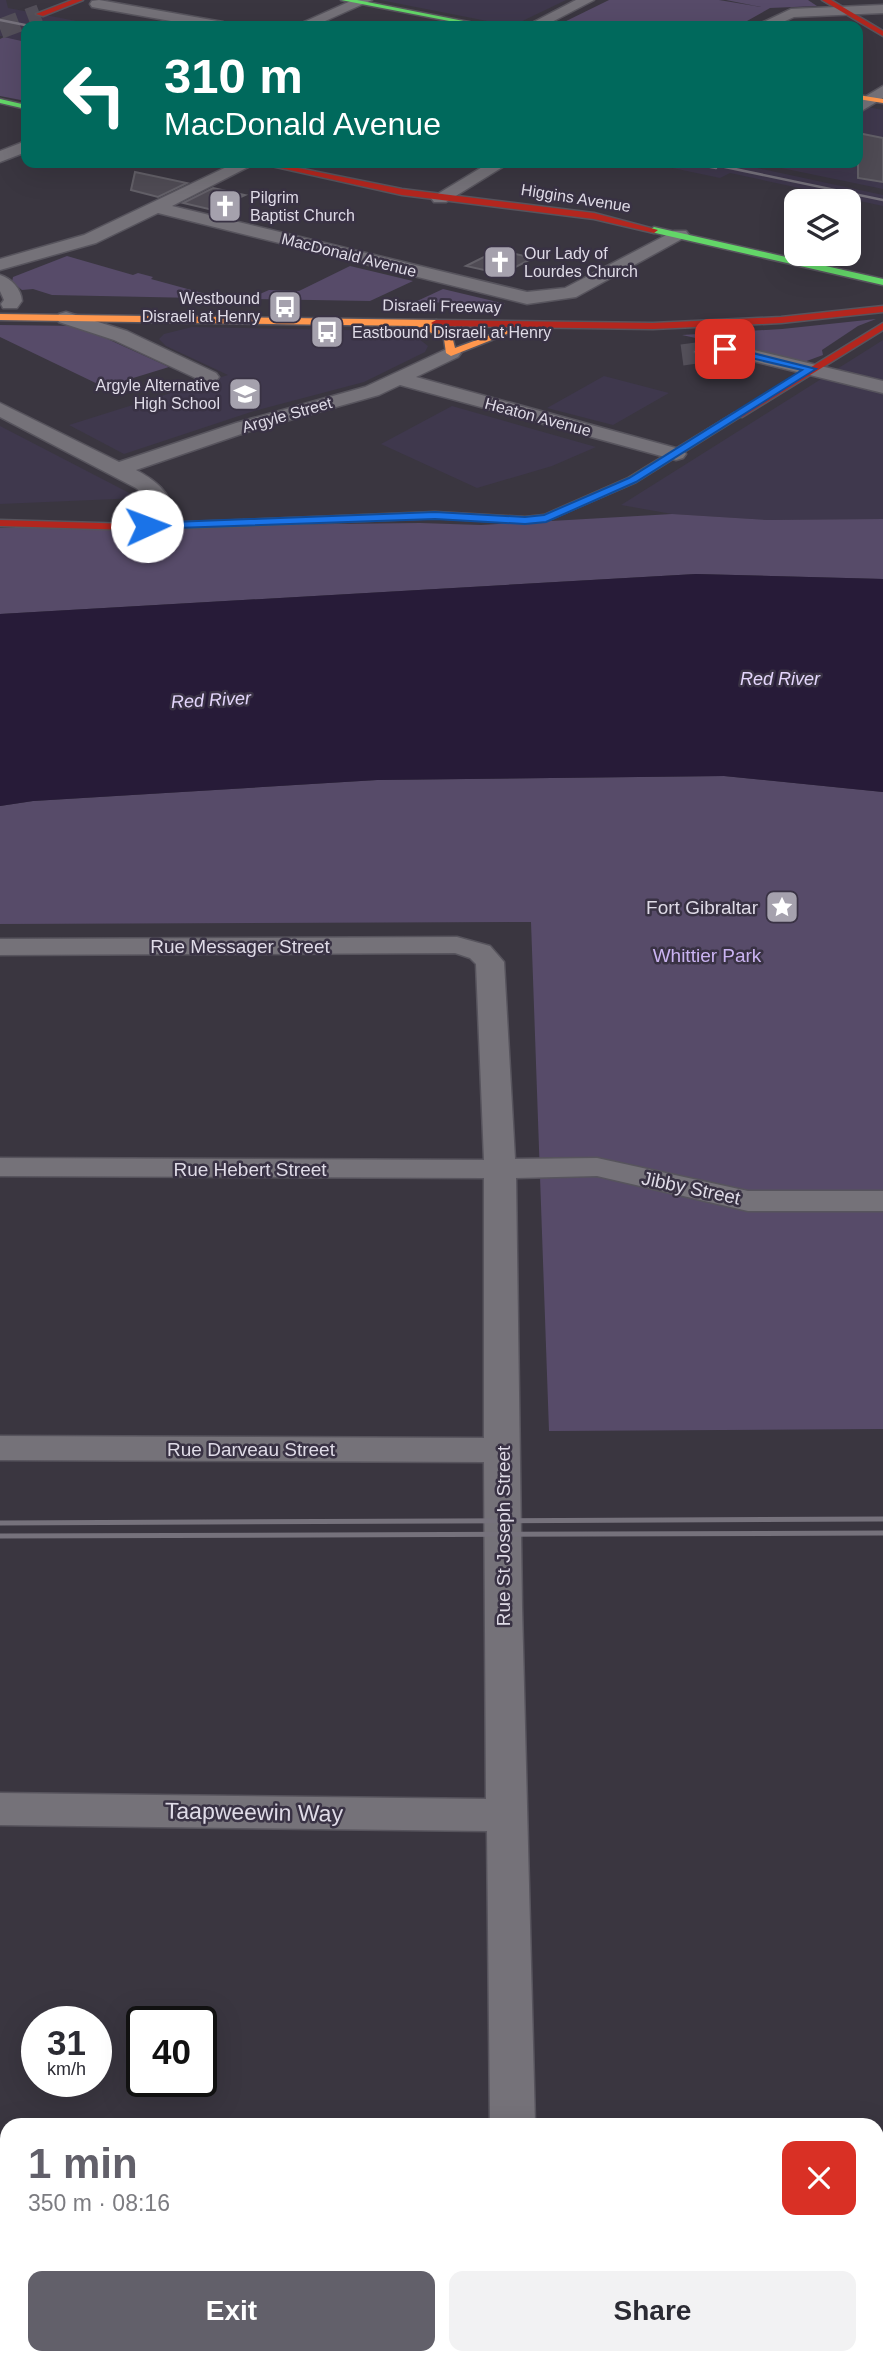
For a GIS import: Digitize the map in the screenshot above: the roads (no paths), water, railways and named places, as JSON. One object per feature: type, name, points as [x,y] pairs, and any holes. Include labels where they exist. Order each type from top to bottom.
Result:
[{"type":"main road","points":[[54,0],[32,13],[79,0]]},
{"type":"main road","points":[[826,0],[862,21]]},
{"type":"main road","points":[[356,1],[459,21]]},
{"type":"main road","points":[[863,21],[883,34]]},
{"type":"main road","points":[[0,101],[21,106]]},
{"type":"main road","points":[[0,109],[21,113]]},
{"type":"main road","name":"Higgins Avenue","points":[[285,168],[440,198],[568,212],[883,282]]},
{"type":"main road","name":"Disraeli Freeway","points":[[3,307],[66,318],[551,325],[706,324],[839,310],[883,300]]},
{"type":"main road","name":"Disraeli Freeway","points":[[3,307],[664,314],[883,309]]},
{"type":"main road","points":[[140,346],[134,336],[136,331],[164,319]]},
{"type":"main road","points":[[419,323],[449,338],[451,353],[510,331],[551,325]]},
{"type":"main road","points":[[0,523],[93,527],[163,526],[435,515],[541,519],[632,480],[883,326]]},
{"type":"main road","points":[[555,515],[560,506],[554,496],[603,494]]},
{"type":"main road","points":[[435,515],[496,502],[501,513],[520,520]]},
{"type":"street","points":[[543,21],[587,0]]},
{"type":"street","points":[[313,21],[356,1]]},
{"type":"street","points":[[97,4],[194,21]]},
{"type":"street","points":[[773,21],[791,13],[883,9]]},
{"type":"street","points":[[0,157],[21,148]]},
{"type":"street","points":[[0,272],[21,270],[54,258],[237,168]]},
{"type":"street","points":[[440,198],[492,168]]},
{"type":"street","name":"MacDonald Avenue","points":[[155,207],[513,295],[544,298],[569,293],[680,235]]},
{"type":"street","points":[[0,265],[90,239]]},
{"type":"street","points":[[0,281],[12,292],[13,301],[3,307]]},
{"type":"street","points":[[66,318],[97,324],[209,377]]},
{"type":"street","points":[[704,352],[725,349],[883,387]]},
{"type":"street","name":"Argyle Street","points":[[119,469],[243,427],[372,391],[451,353]]},
{"type":"street","name":"Heaton Avenue","points":[[400,379],[676,454]]},
{"type":"street","points":[[0,410],[144,483],[158,494],[164,508],[163,526]]},
{"type":"street","name":"Rue Messager Street","points":[[0,947],[457,946],[480,952]]},
{"type":"street","name":"Rue St Joseph Street","points":[[480,952],[490,962],[500,1169],[503,1633],[509,1815],[513,2118]]},
{"type":"street","name":"Rue Hebert Street","points":[[0,1167],[500,1169]]},
{"type":"street","name":"Jibby Street","points":[[500,1169],[597,1167],[748,1201],[883,1201]]},
{"type":"street","name":"Rue Darveau Street","points":[[0,1448],[502,1450]]},
{"type":"street","name":"Taapweewin Way","points":[[0,1809],[509,1815]]},
{"type":"water","name":"Red River","points":[[696,574],[883,579],[883,792],[724,776],[377,780],[33,801],[0,806],[0,614]]},
{"type":"tunnel","points":[[21,21],[40,14]]},
{"type":"tunnel","points":[[0,29],[21,21]]},
{"type":"tunnel","points":[[682,355],[704,352]]},
{"type":"railway","points":[[0,20],[21,24]]},
{"type":"railway","points":[[730,168],[883,200]]},
{"type":"railway","points":[[0,1523],[883,1519]]},
{"type":"railway","points":[[0,1536],[883,1533]]},
{"type":"place","name":"Pilgrim Baptist Church","points":[[225,206]]},
{"type":"place","name":"Our Lady of Lourdes Church","points":[[500,262]]},
{"type":"place","name":"Westbound Disraeli at Henry","points":[[285,307]]},
{"type":"place","name":"Eastbound Disraeli at Henry","points":[[327,332]]},
{"type":"place","name":"Argyle Alternative High School","points":[[245,394]]},
{"type":"place","name":"Fort Gibraltar","points":[[782,907]]},
{"type":"park label","name":"Whittier Park","points":[[707,955]]}]
